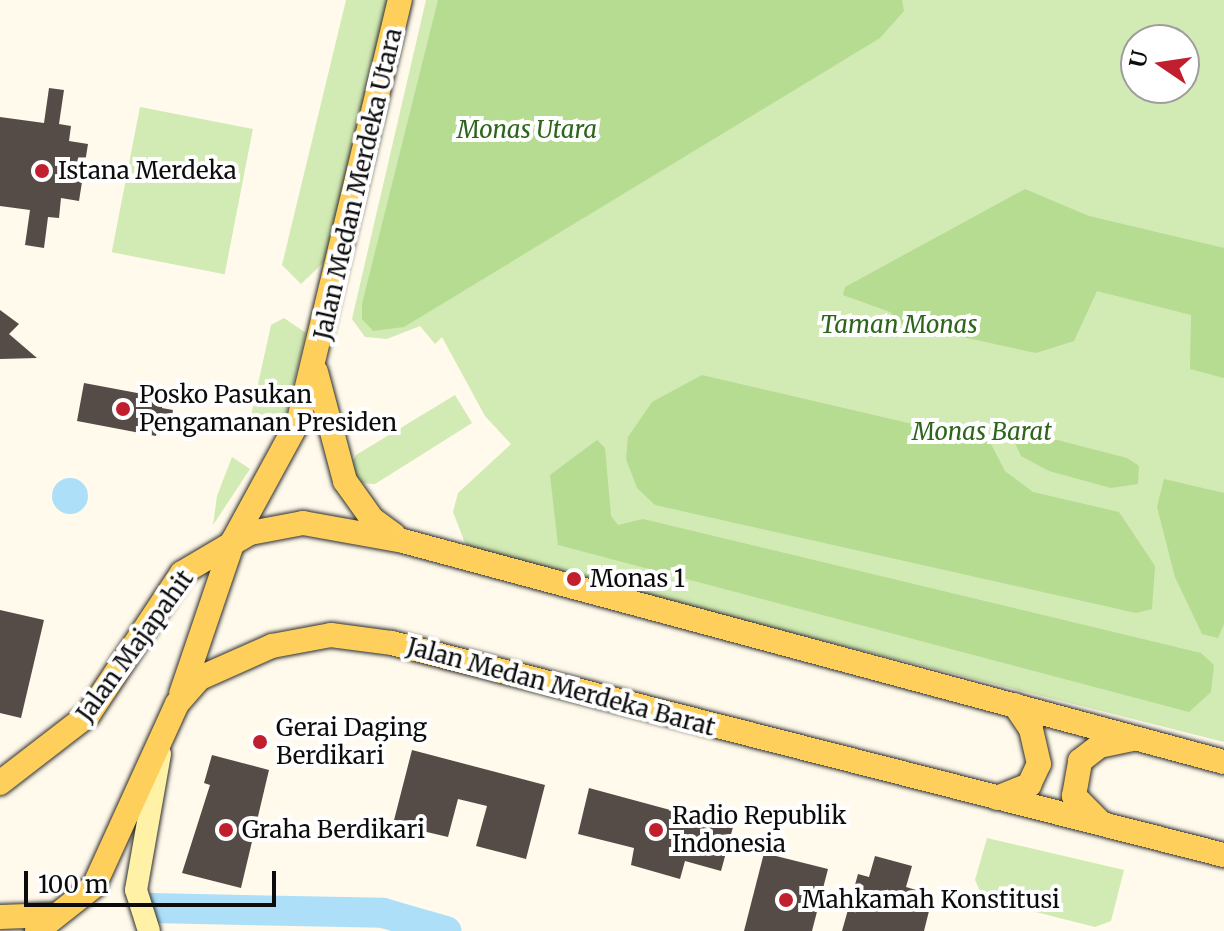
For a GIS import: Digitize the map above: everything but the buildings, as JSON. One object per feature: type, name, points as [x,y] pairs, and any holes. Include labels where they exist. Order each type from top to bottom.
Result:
[{"type":"main road","name":"Jalan Medan Merdeka Utara","points":[[315,368],[400,0]]},
{"type":"main road","name":"Jalan Majapahit","points":[[177,704],[233,541],[299,420],[315,368]]},
{"type":"main road","points":[[315,368],[345,481],[372,519],[403,541]]},
{"type":"main road","points":[[233,541],[303,523],[403,541],[1224,762]]},
{"type":"main road","name":"Jalan Majapahit","points":[[0,783],[88,715],[182,573],[233,541]]},
{"type":"main road","name":"Jalan Medan Merdeka Barat","points":[[37,931],[70,913],[94,886],[177,704],[200,678],[240,658],[316,637],[354,636],[1224,855]]},
{"type":"main road","points":[[995,799],[1029,785],[1039,764],[1035,738],[1015,705]]},
{"type":"main road","points":[[149,931],[136,890],[163,737]]},
{"type":"main road","points":[[1109,827],[1080,806],[1074,776],[1088,752],[1133,738]]},
{"type":"main road","points":[[0,917],[70,913]]},
{"type":"green space","points":[[346,0],[388,0],[325,261],[301,284],[282,265]]},
{"type":"green space","name":"Monas Barat","points":[[426,0],[1224,0],[1224,742],[480,554],[465,543],[453,512],[458,493],[511,444],[485,416],[442,337],[435,344],[420,326],[387,339],[365,337],[352,319]]},
{"type":"green space","name":"Monas Utara","points":[[438,0],[902,0],[904,11],[880,38],[404,327],[373,331],[362,319],[362,304]]},
{"type":"green space","points":[[140,107],[253,129],[225,274],[112,252]]},
{"type":"green space","points":[[1025,189],[1089,216],[1224,248],[1224,378],[1190,369],[1191,315],[1097,291],[1074,341],[1036,353],[902,324],[890,312],[843,295],[845,287]]},
{"type":"green space","points":[[284,318],[306,333],[283,426],[268,435],[251,416],[271,325]]},
{"type":"green space","points":[[702,375],[990,442],[1005,471],[1033,492],[1119,512],[1155,566],[1152,609],[1136,613],[655,505],[637,488],[626,459],[628,437],[652,402]]},
{"type":"green space","points":[[455,395],[472,423],[375,484],[359,483],[351,465],[356,455]]},
{"type":"green space","points":[[1030,433],[1127,458],[1139,466],[1138,484],[1111,488],[1049,471],[1021,456],[1015,443]]},
{"type":"green space","points":[[597,440],[605,448],[611,516],[618,525],[643,519],[1201,653],[1214,665],[1211,692],[1189,712],[558,545],[550,475]]},
{"type":"green space","points":[[232,457],[250,469],[213,525],[217,496]]},
{"type":"green space","points":[[1164,479],[1224,493],[1224,624],[1218,638],[1202,634],[1175,577],[1157,507]]},
{"type":"green space","points":[[987,838],[1124,870],[1111,921],[1095,927],[984,899],[975,880]]},
{"type":"water","points":[[70,478],[83,483],[88,496],[83,509],[70,514],[57,509],[52,496],[57,483]]},
{"type":"waterway","points":[[151,908],[383,913],[446,931]]},
{"type":"place","name":"Istana Merdeka","points":[[42,171]]},
{"type":"place","name":"Posko Pasukan Pengamanan Presiden","points":[[123,409]]},
{"type":"place","name":"Monas 1","points":[[574,579]]},
{"type":"place","name":"Gerai Daging Berdikari","points":[[260,742]]},
{"type":"place","name":"Graha Berdikari","points":[[226,830]]},
{"type":"place","name":"Radio Republik Indonesia","points":[[656,830]]},
{"type":"place","name":"Mahkamah Konstitusi","points":[[786,900]]},
{"type":"park label","name":"Taman Monas","points":[[899,325]]}]
